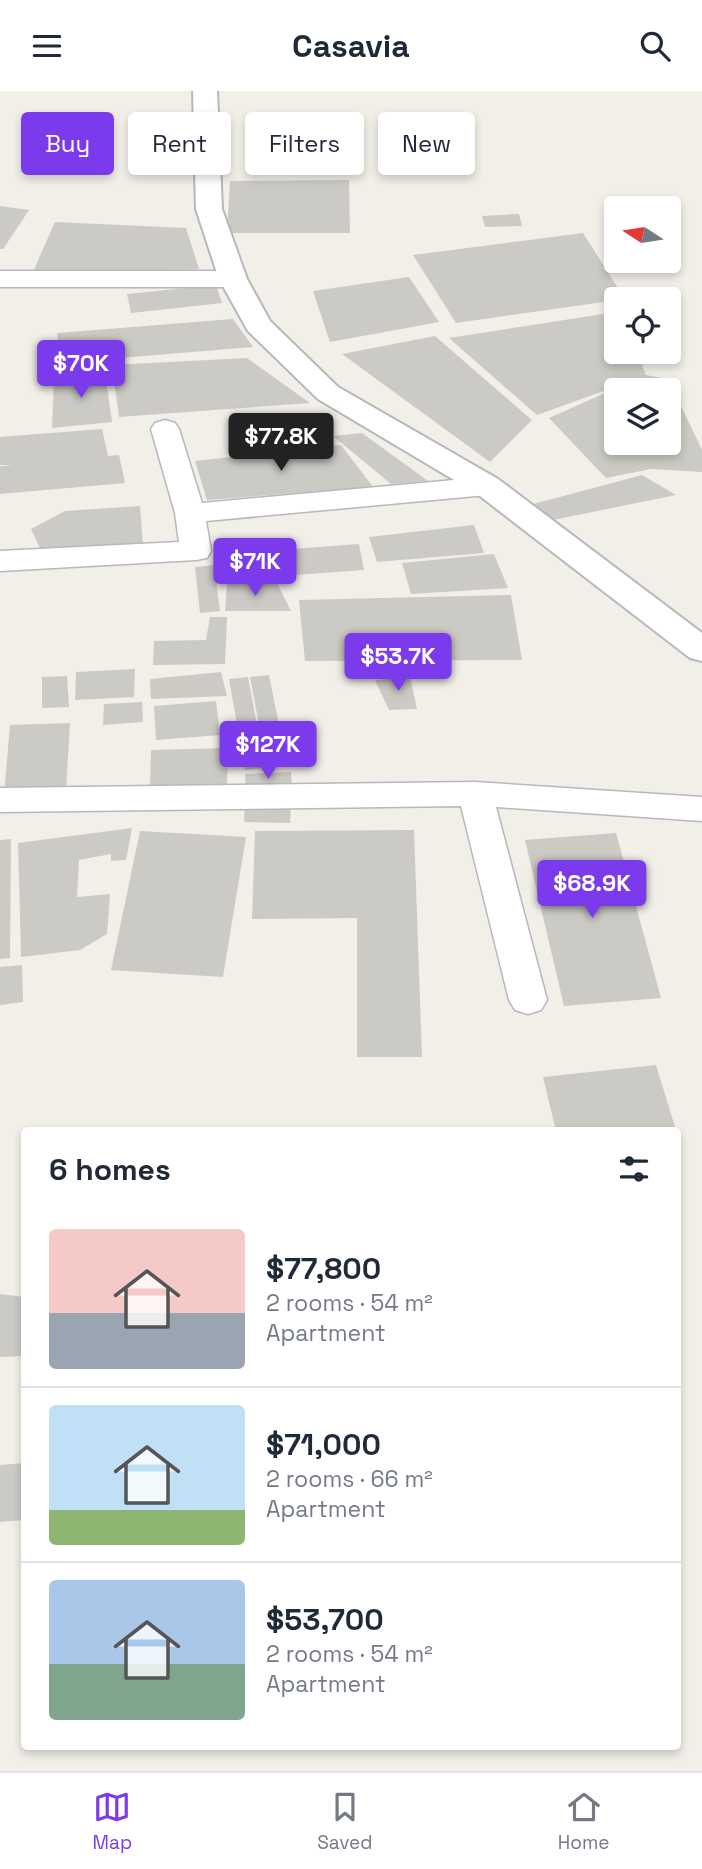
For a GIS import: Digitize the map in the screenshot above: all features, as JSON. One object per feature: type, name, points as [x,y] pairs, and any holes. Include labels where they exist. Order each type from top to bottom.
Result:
[{"type":"street","points":[[205,91],[209,209],[233,279],[258,325],[328,393],[487,486],[702,650]]},
{"type":"street","points":[[0,279],[233,279]]},
{"type":"street","points":[[0,561],[196,551],[190,513],[165,429]]},
{"type":"street","points":[[190,513],[487,486]]},
{"type":"street","points":[[475,794],[528,1000]]},
{"type":"street","points":[[0,800],[475,794],[702,809]]},
{"type":"building","points":[[349,180],[350,233],[227,233],[230,181]]},
{"type":"building","points":[[0,206],[29,210],[3,249],[0,249]]},
{"type":"building","points":[[519,214],[522,226],[485,227],[482,216]]},
{"type":"building","points":[[55,222],[186,228],[199,269],[32,274]]},
{"type":"building","points":[[583,233],[604,266],[604,273],[608,273],[617,287],[604,287],[604,302],[456,323],[413,255]]},
{"type":"building","points":[[409,277],[439,322],[330,342],[313,291]]},
{"type":"building","points":[[216,285],[222,303],[131,313],[127,294]]},
{"type":"building","points":[[604,314],[604,364],[642,364],[646,375],[662,378],[604,378],[604,391],[537,415],[449,338]]},
{"type":"building","points":[[233,319],[253,347],[60,363],[57,333]]},
{"type":"building","points":[[435,336],[532,420],[490,462],[342,354]]},
{"type":"building","points":[[247,358],[310,403],[119,417],[112,365]]},
{"type":"building","points":[[105,372],[112,422],[52,428],[54,375]]},
{"type":"building","points":[[604,394],[604,455],[681,455],[681,406],[702,450],[702,472],[651,469],[606,478],[549,418]]},
{"type":"building","points":[[285,423],[290,447],[248,450],[244,427]]},
{"type":"building","points":[[102,429],[108,456],[119,455],[125,483],[0,494],[0,466],[15,465],[0,465],[0,437]]},
{"type":"building","points":[[362,433],[428,481],[391,484],[333,436]]},
{"type":"building","points":[[341,445],[373,487],[207,500],[195,461]]},
{"type":"building","points":[[642,475],[676,495],[548,521],[526,506]]},
{"type":"building","points":[[140,506],[143,545],[42,552],[31,529],[65,511]]},
{"type":"building","points":[[474,525],[484,553],[377,562],[369,537]]},
{"type":"building","points":[[359,544],[364,570],[225,580],[222,554]]},
{"type":"building","points":[[494,554],[508,588],[411,594],[402,563]]},
{"type":"building","points":[[214,565],[220,611],[200,613],[195,567]]},
{"type":"building","points":[[277,583],[291,611],[225,611],[227,584]]},
{"type":"building","points":[[511,595],[522,660],[305,661],[299,600]]},
{"type":"building","points":[[210,617],[227,617],[225,664],[153,665],[154,641],[206,640]]},
{"type":"building","points":[[135,669],[134,697],[75,700],[76,672]]},
{"type":"building","points":[[221,672],[227,696],[151,699],[150,679]]},
{"type":"building","points":[[269,675],[287,765],[267,767],[250,677]]},
{"type":"building","points":[[67,676],[69,707],[42,708],[42,677]]},
{"type":"building","points":[[248,677],[265,768],[245,770],[229,679]]},
{"type":"building","points":[[410,677],[417,709],[389,710],[375,680]]},
{"type":"building","points":[[216,701],[220,735],[156,740],[154,706]]},
{"type":"building","points":[[142,702],[143,722],[103,725],[104,704]]},
{"type":"building","points":[[70,723],[66,792],[4,795],[10,725]]},
{"type":"building","points":[[228,748],[227,786],[150,788],[151,750]]},
{"type":"building","points":[[291,772],[292,789],[246,791],[245,774]]},
{"type":"building","points":[[245,802],[291,803],[290,823],[244,822]]},
{"type":"building","points":[[132,828],[126,860],[111,861],[111,854],[79,860],[77,897],[110,894],[107,934],[80,950],[21,957],[18,843]]},
{"type":"building","points":[[414,830],[422,1057],[357,1057],[357,918],[252,919],[255,831]]},
{"type":"building","points":[[140,831],[246,837],[223,977],[111,970]]},
{"type":"building","points":[[616,833],[661,998],[564,1006],[525,840]]},
{"type":"building","points":[[11,839],[10,958],[0,959],[0,840]]},
{"type":"building","points":[[22,965],[23,1002],[0,1005],[0,967]]},
{"type":"building","points":[[656,1065],[675,1127],[555,1127],[543,1077]]},
{"type":"building","points":[[0,1294],[21,1297],[21,1356],[0,1357]]},
{"type":"building","points":[[21,1463],[21,1520],[0,1522],[0,1465]]}]
